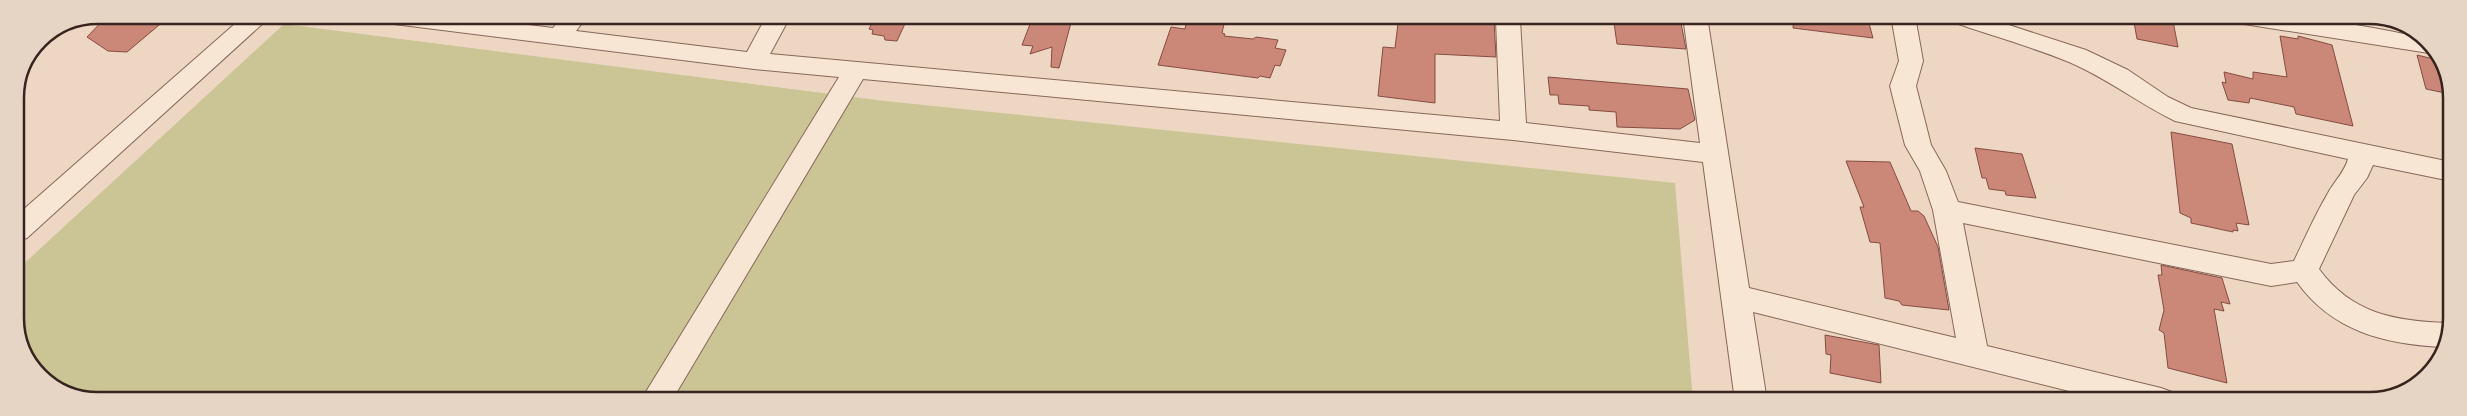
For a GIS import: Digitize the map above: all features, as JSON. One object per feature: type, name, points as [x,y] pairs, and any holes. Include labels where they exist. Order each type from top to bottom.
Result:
[{"type":"street","points":[[24,224],[250,24]]},
{"type":"street","points":[[457,24],[754,61],[1513,131],[1715,154]]},
{"type":"street","points":[[559,37],[569,24]]},
{"type":"street","points":[[754,61],[774,24]]},
{"type":"street","points":[[1508,24],[1513,131]]},
{"type":"street","points":[[1696,24],[1750,392]]},
{"type":"street","points":[[1904,24],[1911,61],[1903,86],[1918,145],[1933,171],[1947,210],[1974,355]]},
{"type":"street","points":[[1981,24],[2077,56],[2125,80],[2159,103],[2184,115],[2443,170]]},
{"type":"street","points":[[1992,28],[2001,24]]},
{"type":"street","points":[[2357,24],[2419,43]]},
{"type":"street","points":[[661,392],[855,71]]},
{"type":"street","points":[[2304,270],[2340,195],[2348,181],[2358,171],[2363,153]]},
{"type":"street","points":[[1947,210],[2271,275],[2304,270]]},
{"type":"street","points":[[2304,270],[2323,295],[2342,310],[2375,324],[2441,336]]},
{"type":"street","points":[[1736,296],[2124,392]]},
{"type":"shaded area","points":[[284,24],[885,101],[1675,183],[1692,392],[88,392],[65,385],[49,374],[29,347],[24,319],[24,264]]},
{"type":"building","points":[[99,24],[160,24],[127,52],[108,51],[87,37]]},
{"type":"building","points":[[872,24],[905,24],[897,41],[885,40],[884,36],[872,34],[873,30],[869,29]]},
{"type":"building","points":[[1030,24],[1071,24],[1059,68],[1051,67],[1052,47],[1030,54],[1033,46],[1022,45]]},
{"type":"building","points":[[1186,24],[1224,24],[1222,33],[1225,34],[1224,36],[1278,40],[1275,48],[1286,50],[1280,66],[1275,65],[1270,78],[1158,65],[1171,27],[1185,29]]},
{"type":"building","points":[[1398,24],[1494,24],[1496,57],[1435,54],[1435,103],[1378,96],[1383,47],[1395,48]]},
{"type":"building","points":[[1614,24],[1681,24],[1686,49],[1617,44]]},
{"type":"building","points":[[1793,24],[1869,24],[1873,38],[1793,28]]},
{"type":"building","points":[[2134,24],[2174,24],[2178,47],[2137,39]]},
{"type":"building","points":[[2280,36],[2298,39],[2298,36],[2332,45],[2353,126],[2296,114],[2294,107],[2250,98],[2249,103],[2228,100],[2222,82],[2226,83],[2224,72],[2253,79],[2253,72],[2287,77]]},
{"type":"building","points":[[2417,55],[2431,58],[2439,74],[2443,92],[2426,89]]},
{"type":"building","points":[[1548,77],[1688,89],[1695,120],[1680,129],[1617,127],[1616,112],[1589,110],[1589,106],[1559,104],[1558,95],[1550,95]]},
{"type":"building","points":[[2171,132],[2232,144],[2249,225],[2236,223],[2238,231],[2233,230],[2233,232],[2191,223],[2191,218],[2180,213]]},
{"type":"building","points":[[1975,148],[2022,154],[2036,198],[2006,195],[2005,191],[1989,189],[1986,178],[1982,178]]},
{"type":"building","points":[[1846,161],[1890,162],[1911,211],[1918,211],[1924,216],[1938,247],[1949,310],[1902,305],[1899,301],[1885,298],[1880,243],[1870,242],[1860,207],[1864,207]]},
{"type":"building","points":[[2161,265],[2222,278],[2230,304],[2221,302],[2224,311],[2214,309],[2227,383],[2168,368],[2164,333],[2159,330],[2164,310],[2158,275],[2162,275]]},
{"type":"building","points":[[1825,335],[1879,345],[1881,383],[1830,373],[1831,355],[1826,354]]}]
